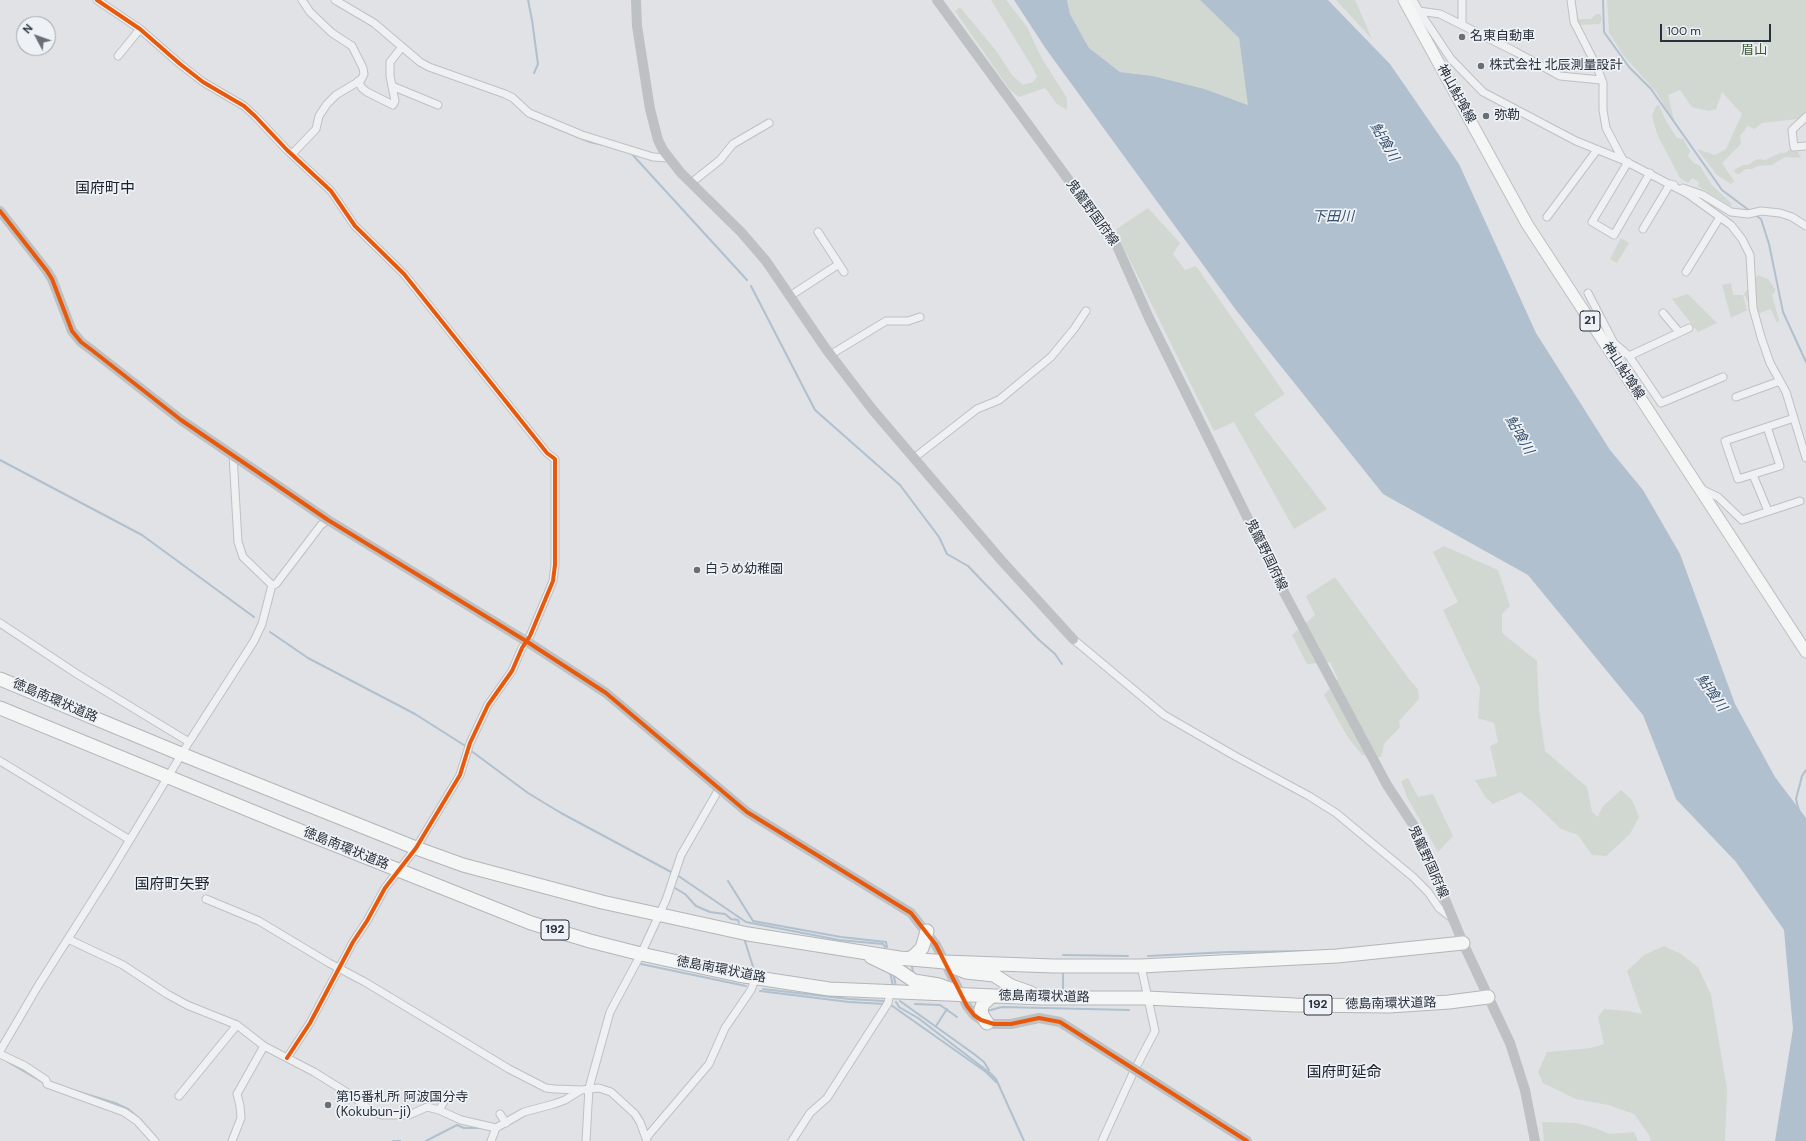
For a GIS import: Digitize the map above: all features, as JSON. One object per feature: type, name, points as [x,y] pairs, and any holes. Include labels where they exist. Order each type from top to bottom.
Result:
[{"type":"highway","name":"徳島南環状道路","points":[[0,678],[181,754],[462,865],[542,887],[748,934],[908,959],[945,962],[1053,966],[1141,966],[1337,956],[1463,943]]},
{"type":"highway","name":"徳島南環状道路","points":[[0,708],[167,777],[531,923],[641,954],[756,977],[829,989],[1042,998],[1146,998],[1389,1006],[1448,1002],[1488,997]]},
{"type":"highway","points":[[908,959],[914,956],[922,948],[927,931]]},
{"type":"highway","points":[[860,952],[898,970],[914,980],[940,985],[961,994]]},
{"type":"highway","points":[[945,962],[966,972],[994,975],[1011,986],[1042,998]]},
{"type":"highway","points":[[987,1022],[982,1015],[981,1009],[983,1004],[992,996]]},
{"type":"main road","name":"神山鮎喰線","points":[[1407,0],[1527,224],[1611,345],[1700,489],[1806,652]]},
{"type":"street","points":[[97,0],[140,30],[203,82],[244,106],[331,191],[355,226],[404,274],[547,452],[555,459],[555,565],[553,581],[530,636],[522,648],[512,672],[488,705],[468,749],[460,775],[416,848],[398,870],[353,942],[310,1024],[287,1058]]},
{"type":"street","points":[[292,154],[316,129],[319,116],[327,104],[336,95],[361,80],[364,74],[363,68],[352,46],[332,33],[310,12],[302,0]]},
{"type":"street","points":[[335,0],[374,23],[402,47],[429,67],[505,94],[513,98],[529,113],[582,134],[653,156],[668,158]]},
{"type":"street","points":[[636,0],[637,26],[650,109],[658,140],[668,158],[741,232],[766,261],[830,355],[872,409],[1034,598],[1073,639],[1164,715],[1309,796],[1336,813],[1413,877],[1428,892],[1439,908],[1453,919]]},
{"type":"street","name":"鬼籠野国府線","points":[[937,0],[1117,246],[1149,318],[1285,594],[1387,786],[1416,829],[1463,943],[1510,1043],[1526,1090],[1535,1141]]},
{"type":"street","points":[[1407,0],[1419,11],[1451,59],[1483,92],[1576,141],[1650,173],[1688,194],[1731,225],[1742,239],[1750,255],[1752,308],[1764,349],[1786,392],[1806,458]]},
{"type":"street","points":[[1462,0],[1462,25]]},
{"type":"street","points":[[1571,0],[1574,22],[1601,80],[1606,128],[1610,138],[1625,161]]},
{"type":"street","points":[[1419,11],[1440,14],[1560,76],[1601,80]]},
{"type":"street","points":[[118,56],[140,30]]},
{"type":"street","points":[[358,81],[367,92],[393,105],[395,101],[390,76],[390,62],[402,47]]},
{"type":"street","points":[[392,86],[438,105]]},
{"type":"street","points":[[1806,117],[1792,130],[1794,147],[1806,146]]},
{"type":"street","points":[[691,183],[720,160],[733,144],[769,123]]},
{"type":"street","points":[[1547,217],[1597,150]]},
{"type":"street","points":[[1625,161],[1592,222],[1614,235],[1650,173]]},
{"type":"street","points":[[1670,184],[1703,195],[1731,212],[1748,214],[1761,211],[1780,213],[1792,217],[1806,226]]},
{"type":"street","points":[[1643,229],[1670,184]]},
{"type":"street","points":[[0,211],[52,279],[72,331],[81,342],[161,405],[328,520],[526,641],[606,693],[747,812],[911,913],[927,931],[974,1015],[987,1022],[1011,1024],[1039,1018],[1060,1022],[1134,1071],[1247,1141]]},
{"type":"street","points":[[1686,272],[1720,217]]},
{"type":"street","points":[[818,232],[844,272]]},
{"type":"street","points":[[790,296],[839,264]]},
{"type":"street","points":[[1588,293],[1611,345],[1629,356],[1661,403],[1723,377]]},
{"type":"street","points":[[914,458],[977,409],[999,400],[1051,357],[1074,330],[1086,311]]},
{"type":"street","points":[[1663,313],[1679,332]]},
{"type":"street","points":[[830,355],[886,321],[908,322],[916,320],[920,317]]},
{"type":"street","points":[[1629,356],[1689,328]]},
{"type":"street","points":[[1736,397],[1780,381]]},
{"type":"street","points":[[1767,426],[1780,466],[1738,479],[1725,441],[1767,426],[1794,418]]},
{"type":"street","points":[[233,455],[238,542],[243,557],[272,585]]},
{"type":"street","points":[[1753,475],[1768,511]]},
{"type":"street","points":[[1700,489],[1718,497],[1742,520],[1800,501]]},
{"type":"street","points":[[156,1141],[137,1122],[124,1112],[47,1082],[16,1061],[0,1053],[181,754],[254,641],[262,624],[272,585],[276,584],[321,525],[328,520]]},
{"type":"street","points":[[0,623],[77,674],[189,742]]},
{"type":"street","points":[[0,761],[130,840]]},
{"type":"street","points":[[586,1141],[585,1089],[610,1012],[641,954],[666,900],[681,855],[719,789]]},
{"type":"street","points":[[206,899],[259,921],[365,982],[455,1038],[540,1085],[555,1090],[606,1089],[635,1114],[647,1140],[709,1064],[725,1028],[751,990],[756,977]]},
{"type":"street","points":[[68,939],[123,965],[167,994],[187,1005],[237,1025],[264,1046],[334,1083],[373,1112],[382,1115],[409,1115],[427,1107],[439,1110],[461,1120],[496,1128],[518,1114],[565,1100],[585,1089]]},
{"type":"street","points":[[1104,1140],[1134,1071],[1155,1031],[1146,998],[1141,966]]},
{"type":"street","points":[[792,1141],[810,1113],[827,1098],[888,1003],[890,992]]},
{"type":"street","points":[[178,1096],[237,1025]]},
{"type":"street","points":[[232,1141],[241,1118],[240,1106],[236,1094],[248,1072],[256,1063],[264,1046]]},
{"type":"street","points":[[439,1110],[448,1095]]},
{"type":"street","points":[[500,1114],[506,1123]]},
{"type":"street","points":[[491,1141],[496,1128]]},
{"type":"green space","points":[[991,0],[1006,0],[1027,27],[1041,57],[1067,98],[1067,110],[1057,104],[1045,88],[1019,97],[1010,90],[955,11],[960,7],[997,52],[1012,75],[1023,85],[1033,82],[1037,77],[1033,68]]},
{"type":"green space","points":[[1067,0],[1200,0],[1239,38],[1249,105],[1205,89],[1153,76],[1120,72],[1089,48],[1070,14]]},
{"type":"green space","points":[[1336,0],[1355,0],[1372,39]]},
{"type":"green space","name":"眉山","points":[[1607,0],[1806,0],[1806,112],[1797,119],[1762,123],[1755,129],[1748,126],[1740,136],[1741,144],[1722,163],[1734,181],[1731,184],[1717,175],[1697,149],[1715,155],[1726,149],[1742,114],[1722,92],[1716,109],[1709,111],[1692,107],[1680,90],[1668,95],[1675,124],[1657,93],[1623,55],[1609,32]]},
{"type":"green space","points":[[1596,14],[1600,14],[1602,18],[1600,24],[1579,25],[1576,19],[1591,19]]},
{"type":"green space","points":[[1659,105],[1666,121],[1677,138],[1683,139],[1690,151],[1688,156],[1694,163],[1700,166],[1711,184],[1732,204],[1730,206],[1698,186],[1699,182],[1692,178],[1688,183],[1680,178],[1657,134],[1652,116],[1656,106]]},
{"type":"green space","points":[[1789,150],[1798,152],[1801,158],[1785,157],[1772,165],[1746,169],[1739,174],[1736,174],[1734,170],[1743,165],[1748,165],[1757,159],[1765,160],[1780,153],[1785,153]]},
{"type":"green space","points":[[1148,208],[1180,243],[1173,254],[1185,270],[1196,266],[1285,394],[1254,414],[1327,509],[1294,529],[1234,422],[1214,431],[1115,230]]},
{"type":"green space","points":[[1621,238],[1629,243],[1617,263],[1610,259]]},
{"type":"green space","points":[[1758,275],[1768,279],[1775,289],[1775,292],[1772,295],[1779,320],[1777,323],[1771,309],[1760,313],[1750,307],[1744,294]]},
{"type":"green space","points":[[1731,283],[1733,295],[1743,295],[1747,310],[1731,318],[1722,285]]},
{"type":"green space","points":[[1688,294],[1717,323],[1698,332],[1672,299]]},
{"type":"green space","points":[[1444,546],[1498,570],[1510,606],[1502,614],[1502,633],[1537,661],[1539,710],[1545,751],[1587,787],[1592,812],[1598,817],[1602,807],[1621,790],[1632,800],[1639,817],[1630,834],[1606,856],[1592,855],[1578,835],[1561,829],[1532,801],[1520,792],[1493,804],[1486,798],[1475,780],[1497,776],[1490,746],[1498,742],[1494,723],[1478,718],[1480,688],[1443,610],[1458,602],[1433,552]]},
{"type":"green space","points":[[1335,577],[1409,679],[1418,689],[1419,699],[1399,721],[1400,727],[1384,744],[1381,757],[1362,755],[1347,736],[1324,695],[1338,679],[1330,662],[1307,664],[1292,635],[1315,615],[1306,596]]},
{"type":"green space","points":[[1408,778],[1418,797],[1433,794],[1453,836],[1438,852],[1407,797],[1401,781]]},
{"type":"green space","points":[[1664,946],[1681,954],[1698,967],[1711,995],[1727,1089],[1725,1141],[1651,1141],[1649,1135],[1634,1114],[1608,1105],[1576,1099],[1543,1083],[1538,1072],[1547,1052],[1591,1048],[1604,1044],[1598,1017],[1604,1009],[1642,1014],[1627,971],[1644,955]]},
{"type":"green space","points":[[1542,1122],[1577,1123],[1609,1134],[1634,1132],[1638,1141],[1544,1141]]},
{"type":"water","name":"下田川","points":[[1014,0],[1067,0],[1070,14],[1089,48],[1120,72],[1153,76],[1205,89],[1248,105],[1239,38],[1200,0],[1328,0],[1390,64],[1459,164],[1536,333],[1610,450],[1643,490],[1680,554],[1735,704],[1775,777],[1806,818],[1806,1141],[1775,1141],[1793,1029],[1784,930],[1736,862],[1676,799],[1643,715],[1528,575],[1383,494],[1236,310],[1046,49]]},
{"type":"waterway","points":[[528,0],[538,64],[534,73]]},
{"type":"waterway","points":[[1603,0],[1604,32],[1629,67],[1651,89],[1722,190],[1750,211]]},
{"type":"waterway","points":[[532,118],[590,142],[603,145]]},
{"type":"waterway","points":[[630,152],[747,280]]},
{"type":"waterway","points":[[1755,215],[1761,219],[1769,244],[1783,312],[1806,362]]},
{"type":"waterway","points":[[751,286],[815,410],[900,485],[939,537],[947,554],[968,566],[1038,639],[1055,654],[1062,664]]},
{"type":"waterway","points":[[0,460],[142,535],[254,617]]},
{"type":"waterway","points":[[270,632],[308,658],[415,714],[467,747]]},
{"type":"waterway","points":[[470,750],[528,793],[561,813],[673,873]]},
{"type":"waterway","points":[[1799,811],[1796,799],[1802,776],[1806,770]]},
{"type":"waterway","points":[[677,875],[746,922],[839,940],[883,944],[885,947]]},
{"type":"waterway","points":[[728,881],[753,921],[841,937],[886,942],[887,947]]},
{"type":"waterway","points":[[675,888],[685,894],[696,906],[710,912],[725,914],[731,919],[738,920],[739,923]]},
{"type":"waterway","points":[[744,938],[755,973]]},
{"type":"waterway","points":[[1148,956],[1228,952],[1317,951]]},
{"type":"waterway","points":[[1063,955],[1128,956]]},
{"type":"waterway","points":[[641,964],[746,986]]},
{"type":"waterway","points":[[912,966],[913,973]]},
{"type":"waterway","points":[[1063,971],[1063,993]]},
{"type":"waterway","points":[[890,972],[893,986]]},
{"type":"waterway","points":[[893,973],[896,986]]},
{"type":"waterway","points":[[763,989],[849,999],[884,1001]]},
{"type":"waterway","points":[[760,991],[849,1002],[884,1004]]},
{"type":"waterway","points":[[900,1001],[974,1054],[984,1062],[989,1070]]},
{"type":"waterway","points":[[896,1002],[899,1007],[918,1018],[996,1079],[1024,1141]]},
{"type":"waterway","points":[[915,1004],[940,1005],[957,1017]]},
{"type":"waterway","points":[[891,1005],[986,1072],[996,1082]]},
{"type":"waterway","points":[[987,1011],[1002,1007],[1129,1010]]},
{"type":"waterway","points":[[936,1026],[947,1009]]},
{"type":"waterway","points":[[8,1062],[44,1083]]},
{"type":"waterway","points":[[73,1090],[115,1103],[128,1109],[139,1118],[151,1132]]},
{"type":"waterway","points":[[426,1141],[457,1125],[464,1128],[481,1128]]},
{"type":"waterway","points":[[393,1141],[400,1141]]},
{"type":"cycle path","points":[[97,0],[140,29],[203,82],[244,106],[287,150],[331,191],[355,226],[404,274],[547,453],[555,459],[555,565],[553,581],[530,636],[522,648],[512,671],[488,705],[470,743],[460,775],[416,848],[385,888],[367,921],[353,942],[310,1023],[287,1058]]},
{"type":"cycle path","points":[[0,211],[52,279],[72,331],[81,342],[181,420],[328,520],[526,641],[606,693],[747,812],[911,913],[936,945],[967,1006],[974,1015],[981,1020],[994,1024],[1011,1024],[1039,1018],[1060,1022],[1247,1141]]},
{"type":"place","name":"名東自動車","points":[[1462,37]]},
{"type":"place","name":"株式会社 北辰測量設計","points":[[1481,66]]},
{"type":"place","name":"弥勒","points":[[1486,116]]},
{"type":"place","name":"白うめ幼稚園","points":[[697,570]]},
{"type":"place","name":"第15番札所 阿波国分寺 (Kokubun-ji)","points":[[328,1105]]},
{"type":"district","name":"国府町中","points":[[105,189]]},
{"type":"district","name":"国府町矢野","points":[[172,885]]},
{"type":"district","name":"国府町延命","points":[[1344,1073]]},
{"type":"water label","name":"鮎喰川","points":[[1384,142]]},
{"type":"water label","name":"鮎喰川","points":[[1519,435]]},
{"type":"water label","name":"鮎喰川","points":[[1711,693]]}]
